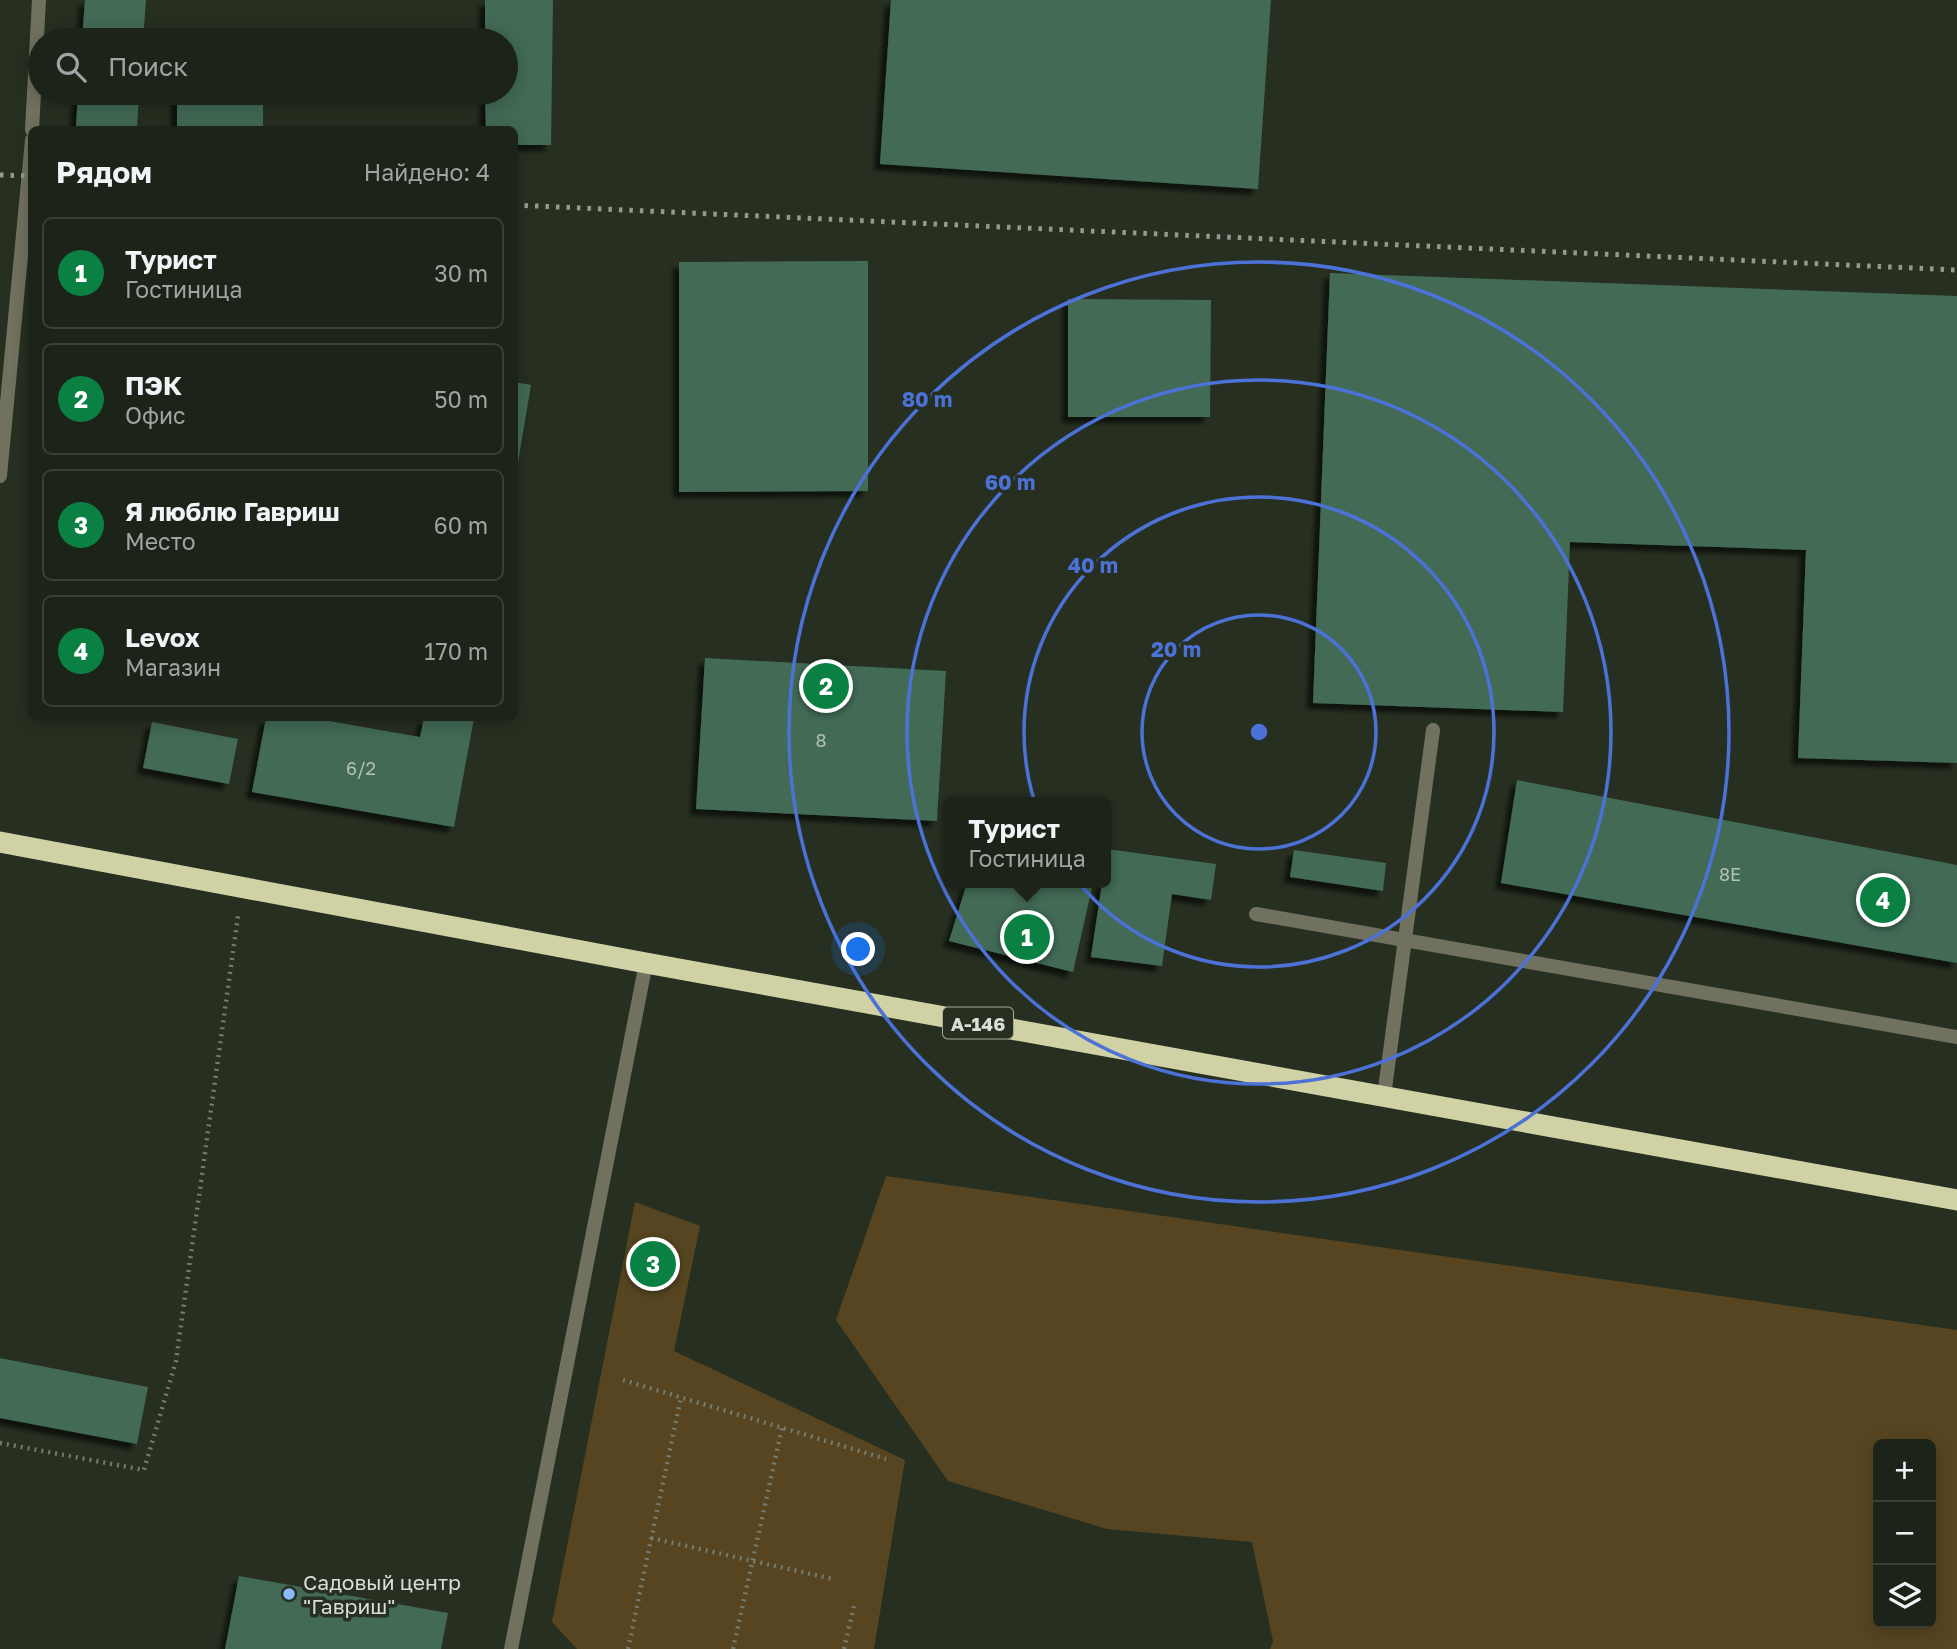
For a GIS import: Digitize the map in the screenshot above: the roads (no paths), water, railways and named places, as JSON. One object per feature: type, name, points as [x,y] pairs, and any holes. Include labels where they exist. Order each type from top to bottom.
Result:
[{"type":"highway","name":"А-146","points":[[0,842],[646,963],[1957,1200]]},
{"type":"street","points":[[37,28],[39,0]]},
{"type":"street","points":[[32,126],[33,105]]},
{"type":"street","points":[[0,476],[28,183]]},
{"type":"street","points":[[1384,1096],[1433,730]]},
{"type":"street","points":[[1256,914],[1957,1037]]},
{"type":"street","points":[[511,1649],[646,963]]},
{"type":"railway","points":[[0,175],[28,176]]},
{"type":"railway","points":[[518,205],[1957,270]]},
{"type":"place","name":"ПЭК","points":[[826,686]]},
{"type":"place","name":"Levox","points":[[1883,900]]},
{"type":"place","name":"Турист","points":[[1027,937]]},
{"type":"place","name":"Я люблю Гавриш","points":[[653,1264]]},
{"type":"place","name":"Садовый центр \"Гавриш\"","points":[[289,1594]]}]
